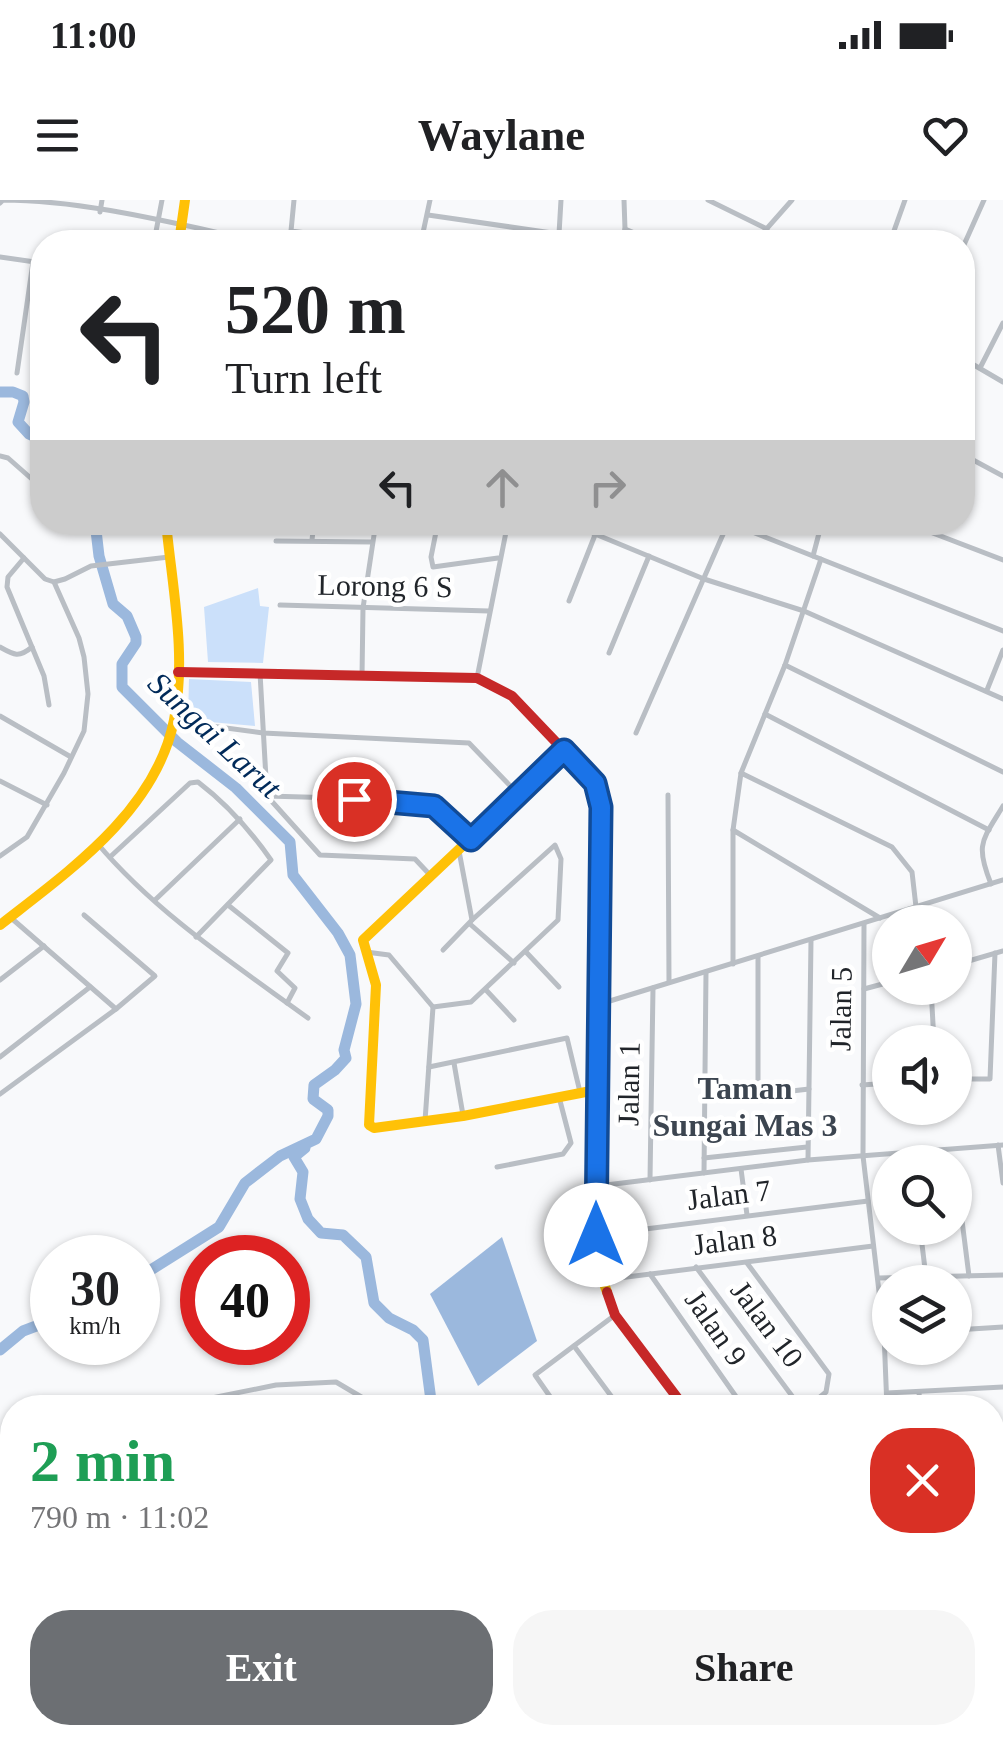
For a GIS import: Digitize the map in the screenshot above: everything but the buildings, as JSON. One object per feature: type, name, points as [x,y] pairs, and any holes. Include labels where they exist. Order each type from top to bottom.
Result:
[{"type":"street","points":[[100,212],[102,200]]},
{"type":"street","points":[[156,230],[162,200]]},
{"type":"street","points":[[180,230],[185,200]]},
{"type":"street","points":[[290,230],[294,200]]},
{"type":"street","points":[[424,230],[430,200]]},
{"type":"street","points":[[560,230],[561,200]]},
{"type":"street","points":[[624,200],[625,229]]},
{"type":"street","points":[[708,200],[767,229],[792,200]]},
{"type":"street","points":[[895,230],[906,200]]},
{"type":"street","points":[[971,230],[984,200]]},
{"type":"street","points":[[2,201],[100,212],[200,230]]},
{"type":"street","points":[[428,214],[534,230]]},
{"type":"street","points":[[0,257],[30,262]]},
{"type":"street","points":[[17,374],[30,283]]},
{"type":"street","points":[[980,368],[1003,323]]},
{"type":"street","points":[[975,365],[1003,382]]},
{"type":"street","points":[[0,456],[8,458],[30,477]]},
{"type":"street","points":[[975,461],[1003,476]]},
{"type":"street","points":[[0,534],[45,579],[54,582],[91,566],[168,556]]},
{"type":"street","points":[[116,1009],[44,946],[5,921],[98,843],[136,801],[159,766],[173,727],[178,672],[167,535]]},
{"type":"street","points":[[312,540],[313,535]]},
{"type":"street","points":[[362,676],[363,608],[373,535]]},
{"type":"street","points":[[435,535],[433,567],[500,558]]},
{"type":"street","points":[[477,678],[505,535]]},
{"type":"street","points":[[570,602],[595,535],[704,579],[804,611],[1003,699]]},
{"type":"street","points":[[636,733],[723,535]]},
{"type":"street","points":[[759,535],[1003,632]]},
{"type":"street","points":[[814,556],[819,535]]},
{"type":"street","points":[[938,535],[1003,560]]},
{"type":"street","points":[[276,541],[372,542]]},
{"type":"street","points":[[609,653],[649,556]]},
{"type":"street","points":[[24,558],[8,578],[6,587],[44,676],[49,705]]},
{"type":"street","points":[[733,964],[733,830],[741,772],[785,664],[821,560]]},
{"type":"street","points":[[0,856],[27,837],[84,730],[88,694],[79,638],[54,582]]},
{"type":"street","name":"Lorong 6 S","points":[[280,605],[489,611]]},
{"type":"street","points":[[0,647],[15,656],[32,647]]},
{"type":"street","points":[[987,690],[1003,650]]},
{"type":"street","points":[[785,664],[1003,772]]},
{"type":"street","points":[[178,672],[477,678],[512,696],[595,783],[601,807],[596,1261],[615,1315],[675,1395]]},
{"type":"street","points":[[260,673],[267,796],[320,855],[415,859],[431,876]]},
{"type":"street","points":[[765,714],[989,830]]},
{"type":"street","points":[[0,716],[71,758]]},
{"type":"street","points":[[173,727],[469,743],[518,794]]},
{"type":"street","points":[[564,750],[363,940],[376,985],[369,1126],[463,1116],[596,1090]]},
{"type":"street","points":[[741,772],[892,847],[912,872],[916,905]]},
{"type":"street","points":[[0,782],[46,806]]},
{"type":"street","points":[[110,857],[190,783],[198,782],[240,819],[272,860],[196,937]]},
{"type":"street","points":[[668,795],[669,983]]},
{"type":"street","points":[[267,796],[376,799],[434,806],[471,840]]},
{"type":"street","points":[[991,884],[980,854],[1003,806]]},
{"type":"street","points":[[154,900],[240,819]]},
{"type":"street","points":[[733,830],[872,913]]},
{"type":"street","points":[[98,843],[196,937],[308,1018]]},
{"type":"street","points":[[433,1006],[470,1002],[558,920],[560,858],[556,845],[443,950]]},
{"type":"street","points":[[460,851],[471,922],[514,963]]},
{"type":"street","points":[[919,905],[1003,880]]},
{"type":"street","points":[[228,906],[288,953],[277,969],[295,988],[287,1003]]},
{"type":"street","points":[[0,1094],[155,976],[84,914]]},
{"type":"street","points":[[598,1005],[872,921]]},
{"type":"street","name":"Jalan 5","points":[[864,924],[863,1156],[876,1265]]},
{"type":"street","points":[[808,1160],[811,940]]},
{"type":"street","points":[[0,980],[44,946]]},
{"type":"street","points":[[972,960],[1003,951]]},
{"type":"street","points":[[366,952],[389,954],[433,1006],[425,1121]]},
{"type":"street","points":[[526,952],[559,987]]},
{"type":"street","points":[[972,1079],[990,1079],[995,953]]},
{"type":"street","points":[[758,956],[758,1084],[766,1094],[809,1088]]},
{"type":"street","points":[[704,1173],[706,972]]},
{"type":"street","points":[[864,988],[872,986]]},
{"type":"street","points":[[0,1057],[90,987]]},
{"type":"street","name":"Jalan 1","points":[[650,1180],[653,988]]},
{"type":"street","points":[[486,990],[514,1020]]},
{"type":"street","points":[[429,1067],[566,1038],[580,1092]]},
{"type":"street","points":[[454,1064],[463,1116]]},
{"type":"street","points":[[862,1084],[872,1083]]},
{"type":"street","points":[[497,1167],[568,1150],[571,1143],[559,1098]]},
{"type":"street","points":[[972,1147],[1000,1145],[1003,1183]]},
{"type":"street","points":[[704,1158],[807,1147]]},
{"type":"street","points":[[596,1186],[872,1155]]},
{"type":"street","points":[[741,1169],[747,1216]]},
{"type":"street","name":"Jalan 7","points":[[596,1235],[868,1200]]},
{"type":"street","name":"Jalan 8","points":[[603,1280],[873,1246]]},
{"type":"street","points":[[746,1261],[830,1374],[823,1395]]},
{"type":"street","name":"Jalan 10","points":[[696,1268],[794,1395]]},
{"type":"street","name":"Jalan 9","points":[[650,1274],[735,1395]]},
{"type":"street","points":[[972,1276],[1003,1275]]},
{"type":"street","points":[[549,1395],[535,1375],[615,1315]]},
{"type":"street","points":[[972,1329],[1003,1327]]},
{"type":"street","points":[[574,1346],[610,1395]]},
{"type":"street","name":"Jalan 5","points":[[887,1365],[887,1393]]},
{"type":"street","points":[[223,1395],[276,1385],[336,1382],[358,1395]]},
{"type":"street","points":[[887,1393],[1003,1387]]},
{"type":"shaded area","points":[[258,588],[260,606],[269,607],[263,663],[208,662],[204,607]]},
{"type":"shaded area","points":[[189,679],[251,682],[255,726],[188,720]]},
{"type":"shaded area","points":[[502,1237],[537,1341],[478,1386],[430,1294]]},
{"type":"waterway","name":"Sungai Larut","points":[[0,392],[23,396],[18,422],[30,434]]},
{"type":"waterway","name":"Sungai Larut","points":[[97,535],[113,604],[127,616],[136,637],[122,664],[122,687],[177,742],[236,788],[290,842],[293,875],[350,955],[356,1004],[344,1050],[346,1058],[314,1085],[313,1099],[328,1110],[316,1139],[280,1156],[245,1183],[219,1227],[160,1264]]},
{"type":"waterway","points":[[305,1148],[294,1157],[303,1172],[300,1199],[308,1219],[321,1233],[343,1235],[366,1257],[374,1303],[423,1340],[430,1395]]},
{"type":"waterway","name":"Sungai Larut","points":[[0,1350],[30,1328]]},
{"type":"traffic: slow","points":[[181,230],[185,200]]},
{"type":"traffic: slow","points":[[0,925],[106,836],[149,783],[164,753],[174,720],[179,671],[167,535]]},
{"type":"traffic: slow","points":[[564,750],[363,940],[376,985],[369,1125],[374,1128],[463,1116],[596,1090]]},
{"type":"traffic: slow","points":[[600,917],[596,1261],[607,1292]]},
{"type":"traffic: jam","points":[[178,672],[477,678],[512,696],[595,783],[601,807],[600,917]]},
{"type":"traffic: jam","points":[[607,1292],[615,1315],[675,1395]]},
{"type":"district","name":"Taman Sungai Mas 3","points":[[745,1106]]},
{"type":"route","points":[[354,799],[434,806],[471,840],[564,750],[595,783],[601,807],[596,1235]]}]
